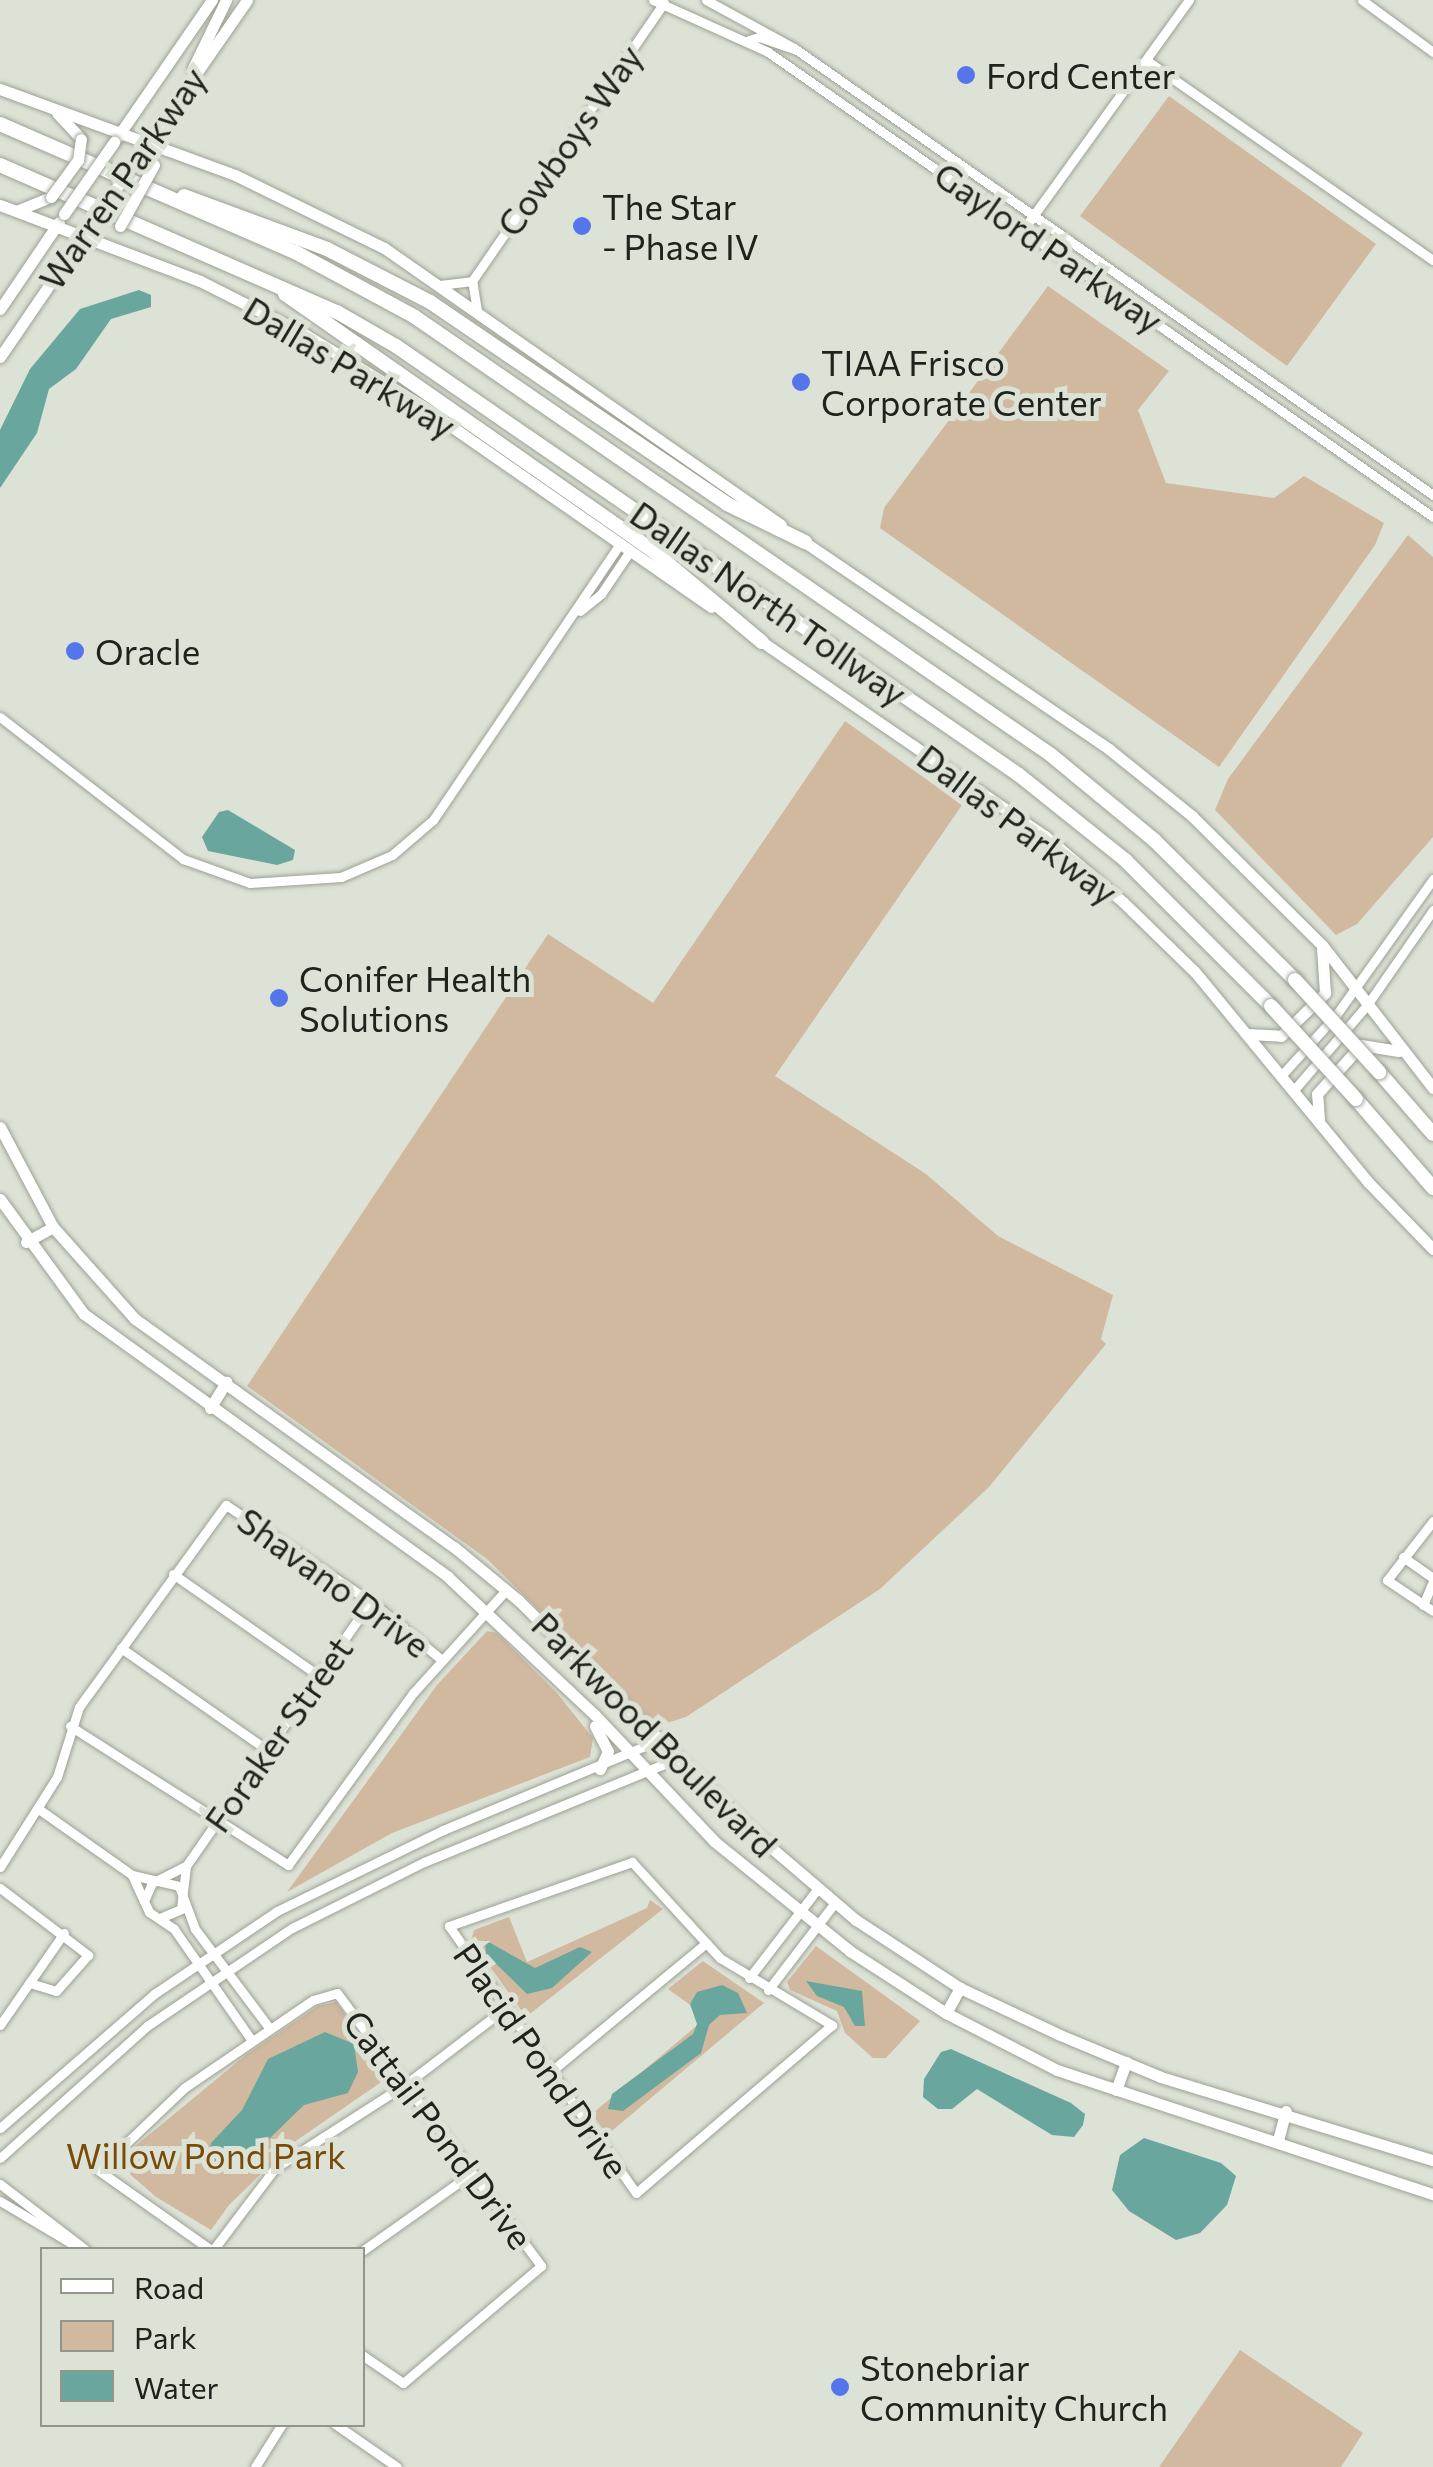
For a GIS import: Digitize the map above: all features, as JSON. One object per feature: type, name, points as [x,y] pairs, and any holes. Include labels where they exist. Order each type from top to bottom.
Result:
[{"type":"highway","name":"Dallas North Tollway","points":[[0,124],[296,252],[414,317],[1104,796],[1295,980],[1433,1134]]},
{"type":"highway","name":"Dallas North Tollway","points":[[0,165],[270,281],[410,355],[1020,776],[1125,860],[1271,1006],[1433,1188]]},
{"type":"highway","points":[[149,188],[261,221],[430,302],[727,504],[805,542]]},
{"type":"highway","points":[[270,281],[653,552],[762,642]]},
{"type":"main road","name":"Warren Parkway","points":[[0,309],[212,0]]},
{"type":"main road","points":[[186,86],[226,0]]},
{"type":"main road","name":"Warren Parkway","points":[[0,358],[247,0]]},
{"type":"main road","points":[[0,89],[144,148],[180,154],[340,224],[438,285],[1110,750],[1192,816],[1322,945],[1432,1084]]},
{"type":"main road","points":[[16,211],[50,197],[78,160],[81,138],[49,107]]},
{"type":"main road","points":[[130,253],[120,226],[154,164],[180,154]]},
{"type":"main road","name":"Dallas Parkway","points":[[0,205],[130,253],[246,303],[349,359],[1068,855],[1168,944],[1433,1249]]},
{"type":"main road","points":[[1248,1034],[1281,1036],[1325,992],[1322,945]]},
{"type":"main road","points":[[1319,1122],[1317,1094],[1362,1045],[1403,1052]]},
{"type":"main road","name":"Parkwood Boulevard","points":[[0,1127],[53,1227],[135,1319],[506,1590],[676,1759],[834,1904],[960,1988],[1126,2062],[1433,2160]]},
{"type":"main road","name":"Parkwood Boulevard","points":[[0,1199],[26,1242],[84,1314],[487,1611],[715,1842],[798,1916],[946,2013],[1056,2070],[1433,2194]]},
{"type":"main road","points":[[26,1242],[53,1227]]},
{"type":"main road","points":[[210,1408],[226,1382]]},
{"type":"main road","points":[[580,1701],[607,1744],[600,1769]]},
{"type":"main road","points":[[946,2013],[960,1988]]},
{"type":"main road","points":[[1116,2090],[1126,2062]]},
{"type":"main road","points":[[1278,2140],[1286,2110]]},
{"type":"street","name":"Gaylord Parkway","points":[[706,0],[797,50],[1433,495]]},
{"type":"street","points":[[1023,230],[1190,0]]},
{"type":"street","points":[[1362,0],[1433,52]]},
{"type":"street","name":"Gaylord Parkway","points":[[661,1],[749,40],[1433,517]]},
{"type":"street","name":"Cowboys Way","points":[[472,280],[661,1]]},
{"type":"street","points":[[749,40],[759,37],[797,50]]},
{"type":"street","points":[[1146,60],[1433,260]]},
{"type":"street","points":[[854,112],[865,98]]},
{"type":"street","points":[[438,285],[472,280],[478,313]]},
{"type":"street","points":[[1300,423],[1310,408]]},
{"type":"street","points":[[0,716],[183,859],[233,880],[311,884],[371,866],[433,820],[625,547]]},
{"type":"street","points":[[1281,1076],[1356,989],[1433,878]]},
{"type":"street","points":[[1293,1091],[1367,1005],[1433,910]]},
{"type":"street","name":"Shavano Drive","points":[[173,1574],[226,1505],[370,1602],[442,1660]]},
{"type":"street","points":[[1433,1522],[1387,1580],[1433,1612]]},
{"type":"street","points":[[1403,1557],[1433,1580],[1424,1605]]},
{"type":"street","points":[[0,1867],[40,1810],[57,1777],[70,1726],[173,1574],[319,1676]]},
{"type":"street","points":[[70,1726],[288,1865],[442,1660],[506,1590]]},
{"type":"street","name":"Foraker Street","points":[[144,1901],[148,1886],[186,1866],[370,1602]]},
{"type":"street","points":[[121,1648],[268,1750]]},
{"type":"street","points":[[0,2128],[100,2036],[199,1962],[322,1887],[443,1830],[633,1755],[658,1740]]},
{"type":"street","points":[[0,2158],[92,2070],[226,1970],[374,1885],[676,1759]]},
{"type":"street","points":[[40,1810],[132,1874],[175,1882],[192,1925],[270,2029],[184,2088],[98,2170],[208,2247]]},
{"type":"street","name":"Placid Pond Drive","points":[[706,1942],[632,1862],[449,1926],[636,2194],[832,2026],[768,1990]]},
{"type":"street","name":"Foraker Street","points":[[184,1897],[186,1866]]},
{"type":"street","points":[[132,1874],[144,1901],[199,1962],[252,2041]]},
{"type":"street","points":[[0,1888],[86,1950],[86,1964],[50,1993],[30,1983]]},
{"type":"street","points":[[749,1978],[816,1891]]},
{"type":"street","points":[[157,1917],[176,1915],[184,1897]]},
{"type":"street","points":[[549,2073],[706,1942],[768,1990],[834,1904]]},
{"type":"street","points":[[0,2025],[64,1933]]},
{"type":"street","name":"Cattail Pond Drive","points":[[270,2029],[312,2000],[338,1993],[541,2266],[402,2383],[365,2357]]},
{"type":"street","points":[[214,2247],[275,2168],[406,2084],[504,2010]]},
{"type":"street","points":[[365,2248],[472,2173]]},
{"type":"street","points":[[0,2184],[80,2247]]},
{"type":"street","points":[[0,2201],[79,2247]]},
{"type":"street","points":[[255,2467],[280,2427]]},
{"type":"street","points":[[339,2427],[396,2467]]},
{"type":"green space","points":[[1169,96],[1376,244],[1287,366],[1080,216]]},
{"type":"green space","points":[[1048,286],[1169,371],[1138,410],[1166,483],[1274,498],[1304,476],[1384,523],[1375,545],[1219,767],[880,528],[884,508]]},
{"type":"green space","points":[[1408,535],[1433,557],[1433,837],[1357,924],[1336,935],[1215,810],[1228,779]]},
{"type":"green space","points":[[845,721],[962,805],[775,1076],[926,1174],[998,1236],[1113,1295],[1101,1339],[1106,1344],[989,1487],[880,1589],[686,1717],[657,1726],[487,1559],[247,1386],[548,934],[653,1003]]},
{"type":"green space","points":[[487,1631],[497,1633],[556,1692],[593,1738],[590,1757],[392,1833],[287,1892],[437,1685]]},
{"type":"green space","points":[[650,1900],[663,1909],[526,2017],[471,1940],[474,1930],[509,1917],[527,1962],[647,1908]]},
{"type":"green space","points":[[816,1946],[920,2021],[886,2058],[873,2058],[845,2033],[837,2011],[790,1990],[787,1982]]},
{"type":"green space","points":[[703,1961],[764,2003],[607,2135],[592,2114],[707,2017],[668,1989]]},
{"type":"green space","name":"Willow Pond Park","points":[[336,2002],[390,2076],[293,2143],[229,2205],[211,2230],[156,2197],[116,2162],[247,2054],[318,2006]]},
{"type":"green space","points":[[1240,2350],[1363,2433],[1341,2467],[1159,2467]]},
{"type":"water","points":[[139,290],[151,295],[151,307],[111,319],[76,369],[49,389],[37,433],[0,488],[0,430],[30,369],[80,309]]},
{"type":"water","points":[[228,810],[295,850],[293,860],[277,865],[208,851],[202,837],[219,812]]},
{"type":"water","points":[[485,1940],[535,1968],[580,1947],[592,1952],[552,1988],[527,1994],[486,1954]]},
{"type":"water","points":[[806,1981],[862,1991],[865,2026],[855,2026],[844,2007],[817,1996]]},
{"type":"water","points":[[722,1985],[738,1993],[747,2013],[720,2015],[709,2025],[701,2053],[623,2111],[608,2109],[612,2094],[693,2034],[697,2024],[690,2004],[697,1992]]},
{"type":"water","points":[[325,2032],[354,2044],[358,2072],[348,2093],[304,2105],[239,2168],[205,2169],[211,2143],[242,2110],[268,2059]]},
{"type":"water","points":[[951,2049],[1071,2103],[1085,2114],[1083,2125],[1074,2137],[1052,2135],[977,2089],[952,2109],[938,2109],[923,2097],[924,2079],[941,2052]]},
{"type":"water","points":[[1144,2138],[1221,2163],[1236,2176],[1227,2205],[1200,2233],[1176,2240],[1129,2211],[1112,2190],[1120,2155]]},
{"type":"place","name":"Ford Center","points":[[966,75]]},
{"type":"place","name":"The Star - Phase IV","points":[[582,226]]},
{"type":"place","name":"TIAA Frisco Corporate Center","points":[[801,382]]},
{"type":"place","name":"Oracle","points":[[75,651]]},
{"type":"place","name":"Conifer Health Solutions","points":[[279,998]]},
{"type":"place","name":"Stonebriar Community Church","points":[[840,2387]]}]
